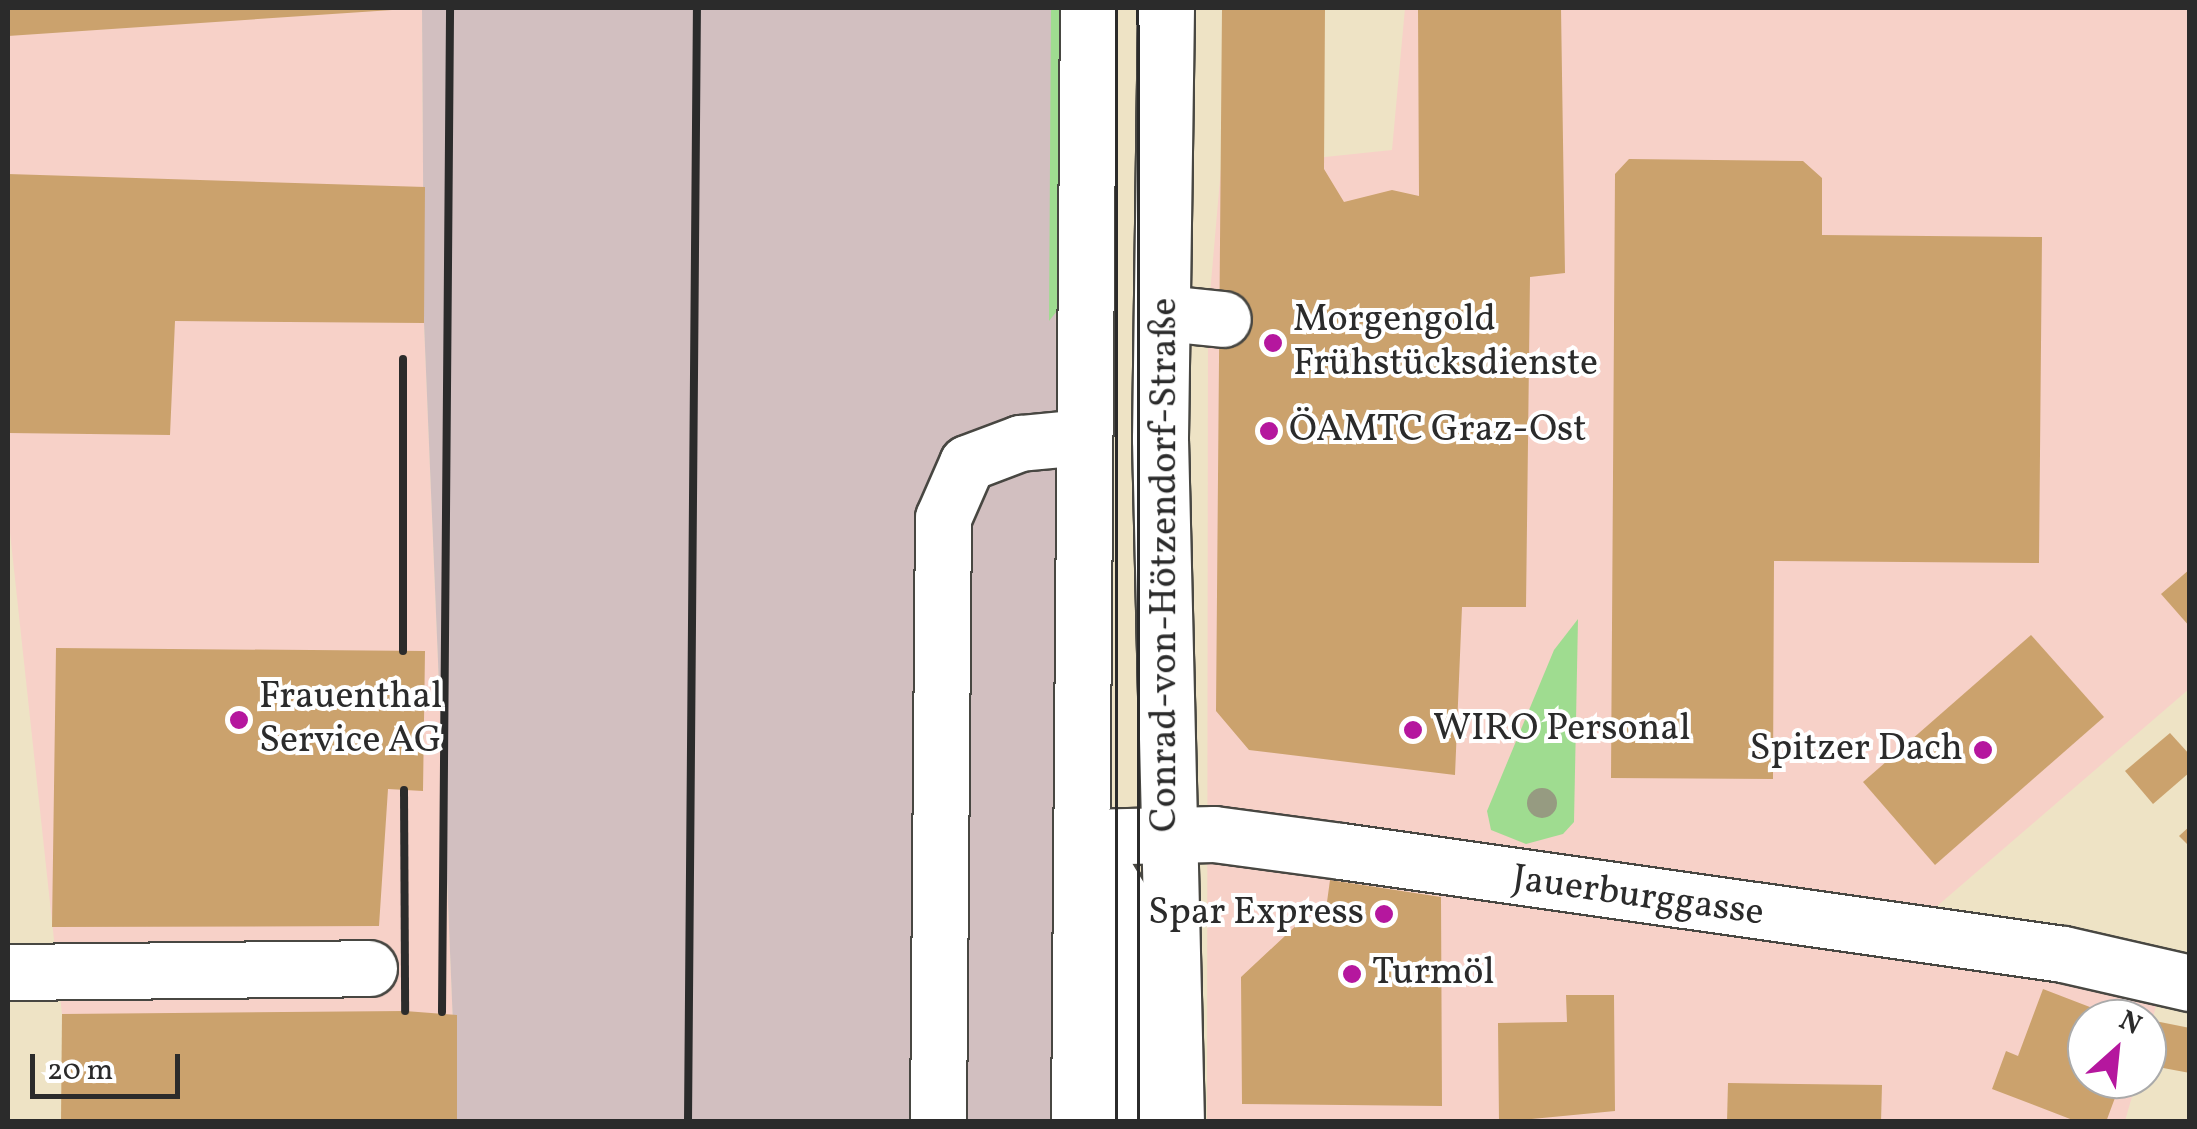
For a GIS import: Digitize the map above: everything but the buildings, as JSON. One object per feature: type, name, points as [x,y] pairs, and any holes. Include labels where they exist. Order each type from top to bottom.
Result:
[{"type":"main road","points":[[1080,1122],[1088,8]]},
{"type":"main road","name":"Conrad-von-Hötzendorf-Straße","points":[[1166,8],[1165,835],[1177,926],[1176,1122]]},
{"type":"main road","points":[[1164,313],[1223,319]]},
{"type":"main road","points":[[938,1122],[944,518],[967,463],[1020,443],[1082,437]]},
{"type":"main road","points":[[1128,1122],[1126,908],[1165,835]]},
{"type":"main road","name":"Jauerburggasse","points":[[1084,837],[1165,835],[1287,844],[2064,954],[2190,983]]},
{"type":"main road","points":[[1084,837],[1126,908]]},
{"type":"main road","points":[[8,972],[369,968]]},
{"type":"shaded area","points":[[8,8],[422,8],[424,323],[457,1121],[62,1014],[8,514]]},
{"type":"shaded area","points":[[422,8],[1055,8],[1058,1121],[457,1121],[424,323]]},
{"type":"shaded area","points":[[1405,8],[2189,8],[2189,689],[1914,926],[2164,976],[2158,999],[2067,999],[2067,1099],[2131,1099],[2125,1121],[1207,1122],[1208,317],[1221,168],[1392,150]]},
{"type":"green space","points":[[1051,8],[1076,8],[1061,306],[1049,321]]},
{"type":"green space","points":[[1578,619],[1574,822],[1563,834],[1526,844],[1491,830],[1487,811],[1554,650]]},
{"type":"tram line","points":[[1116,8],[1116,1122]]},
{"type":"tram line","points":[[1138,8],[1139,1122]]},
{"type":"railway","points":[[442,1012],[450,8]]},
{"type":"railway","points":[[688,1122],[697,8]]},
{"type":"railway","points":[[403,359],[403,651]]},
{"type":"railway","points":[[404,790],[405,1011]]},
{"type":"place","name":"Morgengold Frühstücksdienste","points":[[1273,343]]},
{"type":"place","name":"ÖAMTC Graz-Ost","points":[[1269,431]]},
{"type":"place","name":"Frauenthal Service AG","points":[[239,720]]},
{"type":"place","name":"WIRO Personal","points":[[1413,730]]},
{"type":"place","name":"Spitzer Dach","points":[[1983,750]]},
{"type":"place","name":"Spar Express","points":[[1384,914]]},
{"type":"place","name":"Turmöl","points":[[1352,974]]}]
